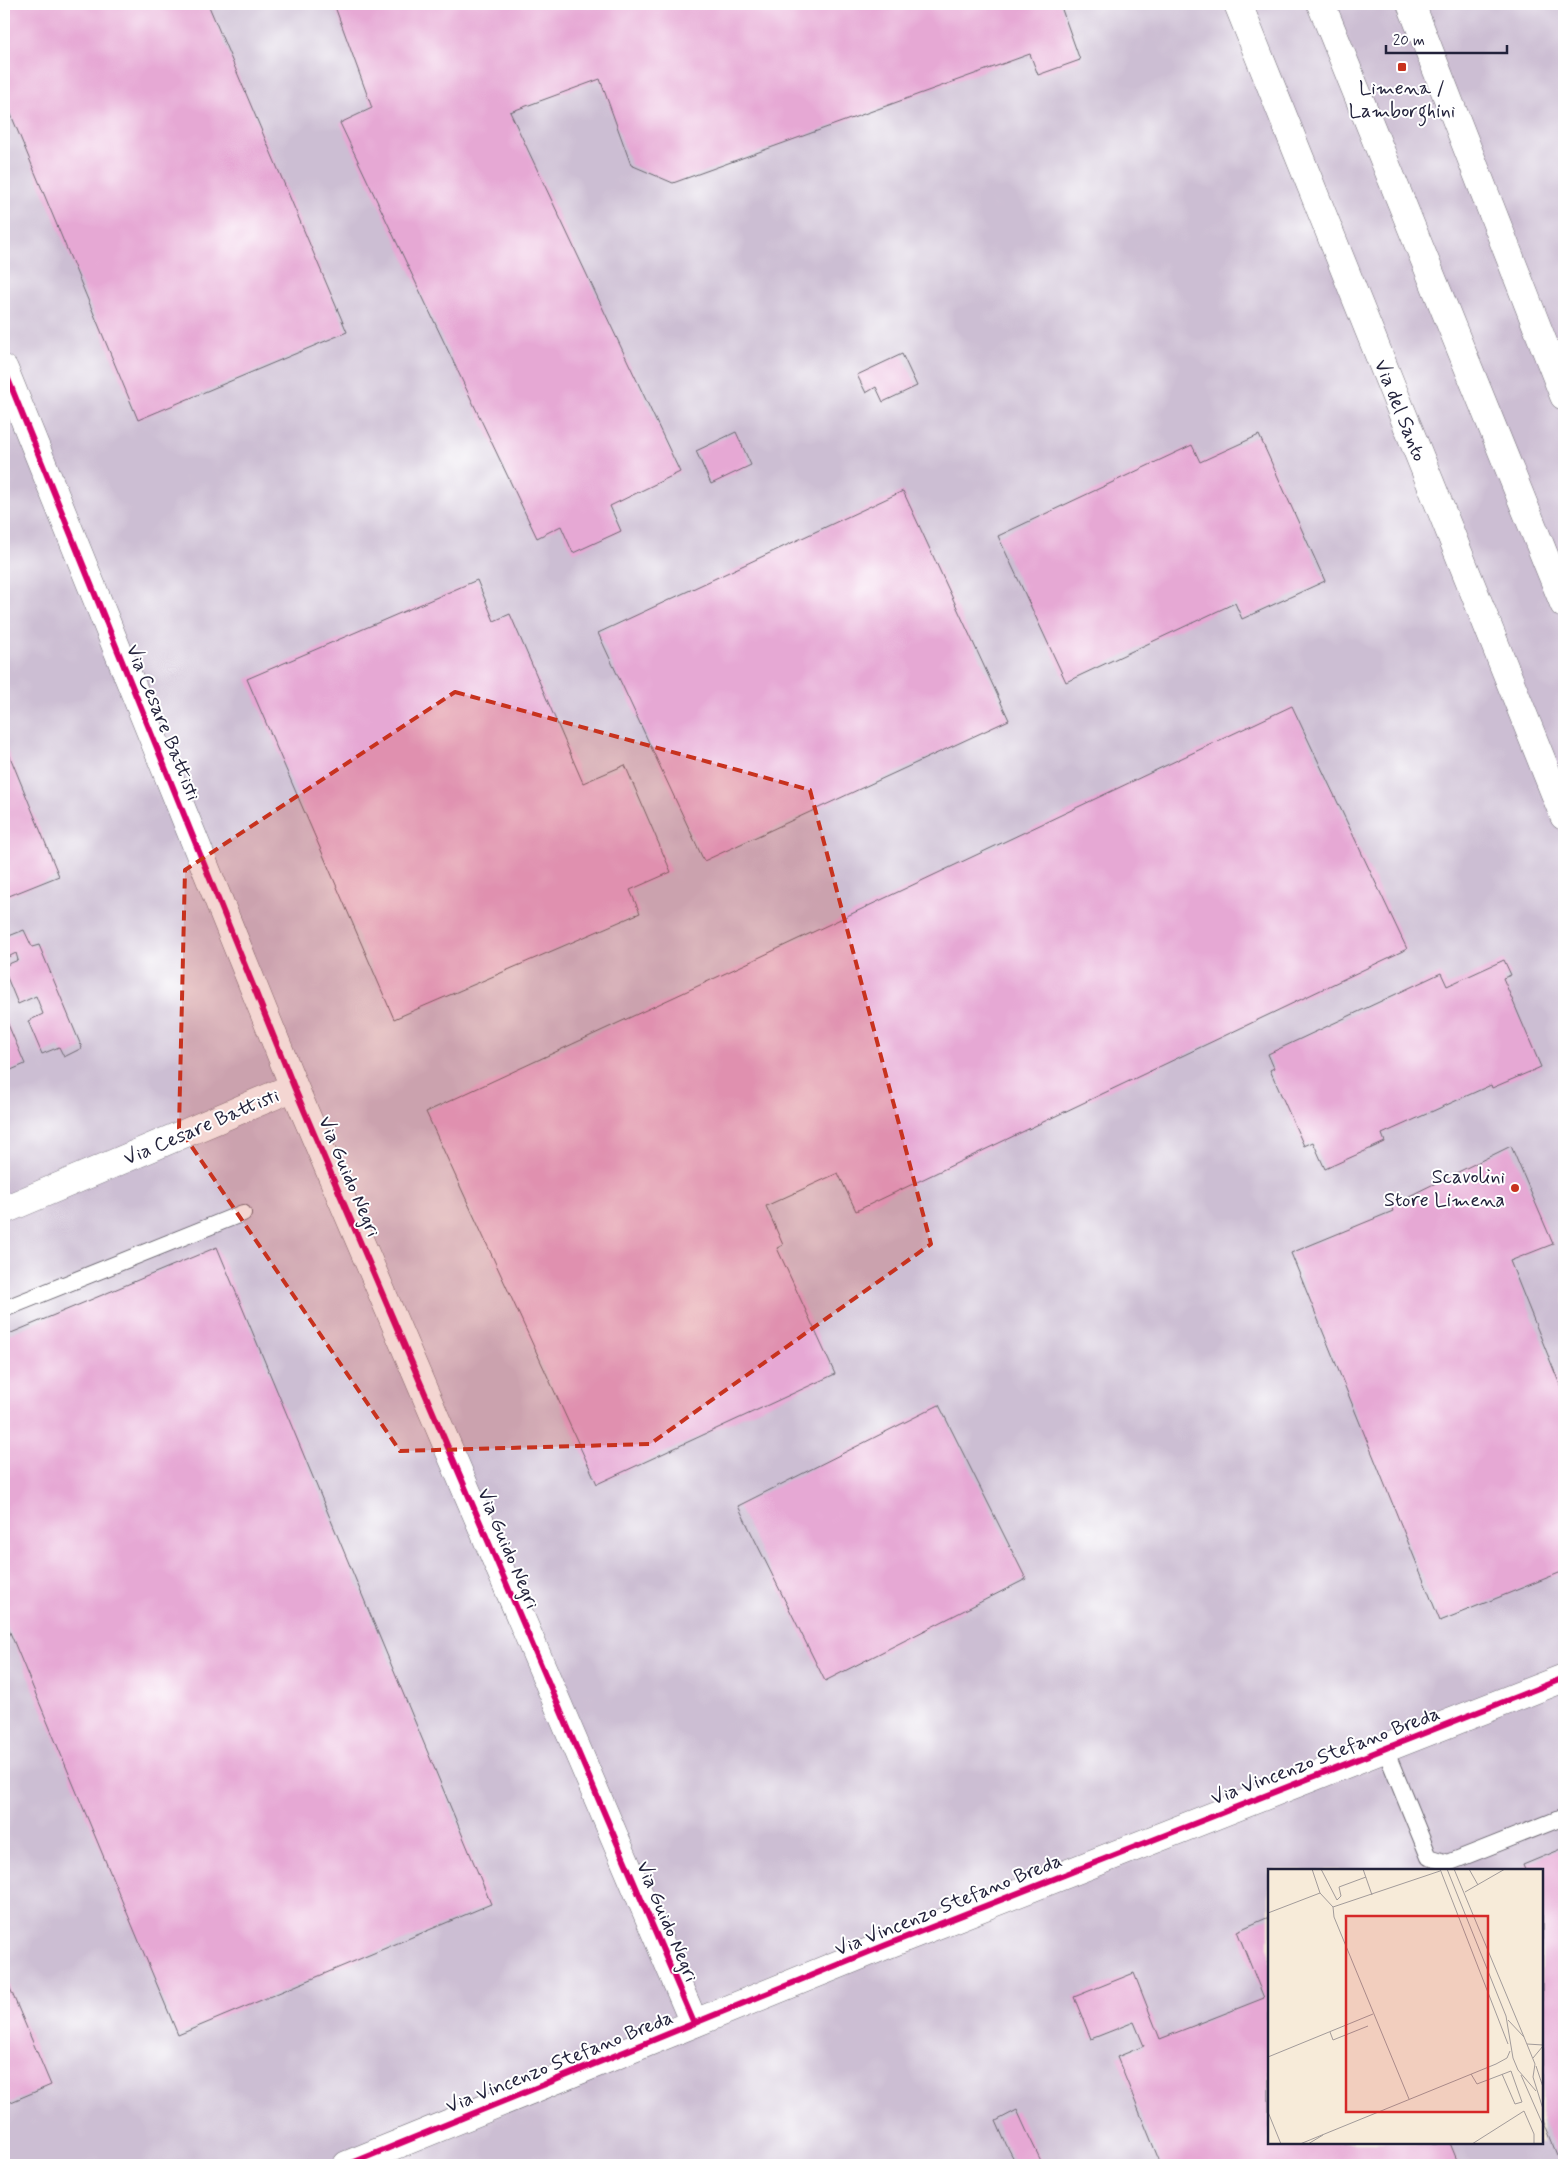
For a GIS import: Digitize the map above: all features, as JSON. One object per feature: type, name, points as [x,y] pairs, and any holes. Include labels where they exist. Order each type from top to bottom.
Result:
[{"type":"street","name":"Via del Santo","points":[[1238,4],[1564,816]]},
{"type":"street","points":[[1321,4],[1564,604]]},
{"type":"street","points":[[1411,4],[1564,396]]},
{"type":"street","name":"Via Cesare Battisti","points":[[4,369],[294,1087],[4,1210]]},
{"type":"street","name":"Via Guido Negri","points":[[294,1087],[694,2022]]},
{"type":"street","name":"Via Vincenzo Stefano Breda","points":[[347,2165],[694,2022],[1564,1678]]},
{"type":"lane","points":[[4,1309],[243,1213]]},
{"type":"lane","points":[[1385,1749],[1429,1857],[1448,1863],[1564,1817]]},
{"type":"highlighted area","points":[[455,692],[810,790],[931,1244],[650,1444],[400,1451],[179,1128],[185,870]]},
{"type":"shaded area","points":[[4,4],[1564,4],[1564,2165],[4,2165]]},
{"type":"building","points":[[4,4],[208,4],[347,332],[138,420],[4,98]]},
{"type":"building","points":[[334,4],[1060,4],[1080,60],[1038,75],[1030,54],[673,183],[631,165],[600,79],[510,112],[680,472],[610,506],[621,531],[573,553],[561,526],[537,538],[340,123],[372,108]]},
{"type":"building","points":[[902,354],[917,386],[883,402],[876,387],[866,393],[857,375]]},
{"type":"building","points":[[736,432],[751,465],[711,484],[696,451]]},
{"type":"building","points":[[1259,435],[1325,581],[1242,619],[1235,603],[1066,682],[998,536],[1192,445],[1200,462]]},
{"type":"building","points":[[903,491],[1009,720],[704,861],[598,633]]},
{"type":"building","points":[[477,580],[494,621],[510,614],[583,783],[625,765],[671,872],[630,890],[640,913],[394,1019],[247,679]]},
{"type":"building","points":[[1292,706],[1407,949],[856,1211],[838,1173],[766,1206],[783,1245],[777,1248],[835,1374],[597,1484],[426,1112],[741,966]]},
{"type":"building","points":[[4,742],[59,876],[4,898]]},
{"type":"building","points":[[24,930],[32,947],[39,945],[82,1048],[64,1057],[59,1047],[42,1054],[28,1021],[43,1014],[36,996],[18,1004],[4,970],[4,966],[18,960],[16,953],[4,959],[4,938]]},
{"type":"building","points":[[1504,960],[1511,975],[1503,978],[1541,1067],[1492,1088],[1491,1085],[1382,1134],[1385,1142],[1325,1169],[1313,1142],[1304,1146],[1270,1070],[1274,1068],[1268,1054],[1441,973],[1447,986]]},
{"type":"building","points":[[4,1015],[25,1064],[4,1073]]},
{"type":"building","points":[[1511,1146],[1553,1244],[1510,1261],[1564,1395],[1564,1571],[1440,1621],[1291,1253],[1393,1211],[1391,1205]]},
{"type":"building","points":[[217,1247],[491,1904],[178,2035],[4,1618],[4,1336]]},
{"type":"building","points":[[939,1405],[1026,1579],[825,1681],[738,1506]]},
{"type":"building","points":[[1564,1848],[1564,2165],[1561,2165],[1543,2120],[1543,1869],[1525,1869],[1523,1865]]},
{"type":"building","points":[[1268,1917],[1268,2144],[1450,2144],[1459,2165],[1161,2165],[1117,2057],[1144,2046],[1134,2022],[1091,2039],[1074,1997],[1134,1973],[1160,2039],[1264,1998],[1237,1931]]},
{"type":"building","points":[[4,1974],[51,2085],[4,2105]]},
{"type":"building","points":[[1017,2110],[1043,2165],[1017,2165],[1006,2144],[996,2121]]},
{"type":"cycle path","points":[[4,369],[294,1087],[694,2023]]},
{"type":"cycle path","points":[[347,2165],[886,1945],[1564,1678]]},
{"type":"place","name":"Limena / Lamborghini","points":[[1402,67]]},
{"type":"place","name":"Scavolini Store Limena","points":[[1515,1188]]}]
